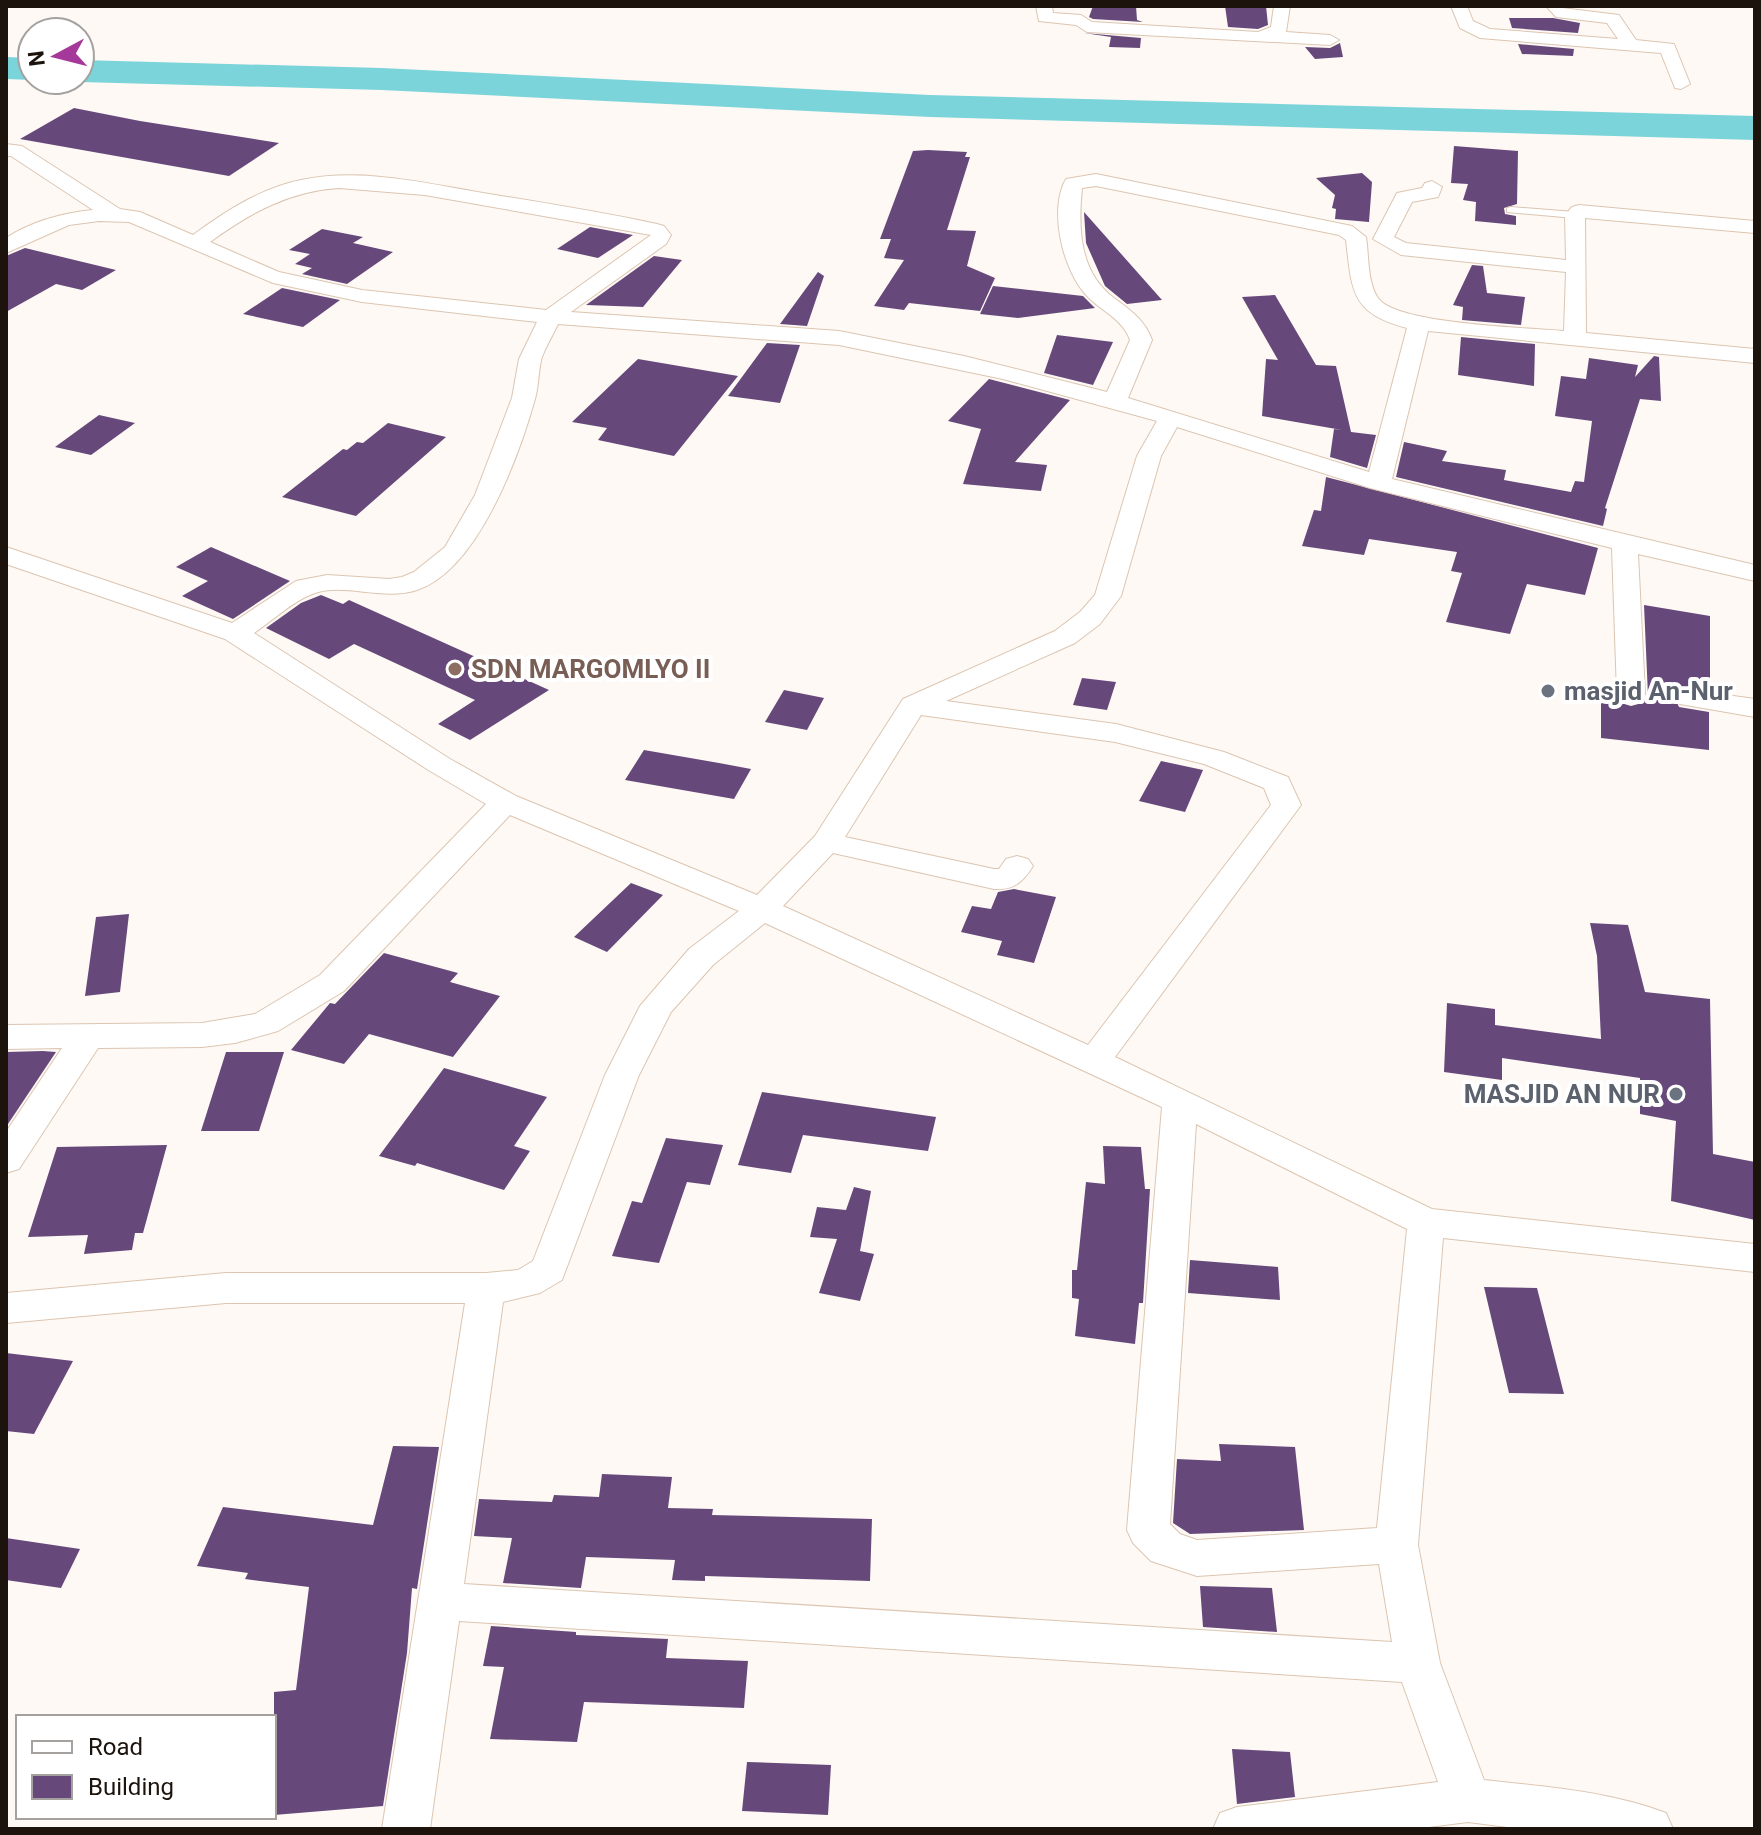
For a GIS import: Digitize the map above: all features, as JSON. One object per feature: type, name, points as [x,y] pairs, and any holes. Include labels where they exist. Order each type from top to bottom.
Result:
[{"type":"street","points":[[1044,6],[1045,17],[1081,20],[1087,27],[1330,40]]},
{"type":"street","points":[[1459,6],[1466,24],[1481,33],[1668,48],[1681,84]]},
{"type":"street","points":[[1554,6],[1562,13],[1613,19],[1629,43]]},
{"type":"street","points":[[1270,36],[1279,30],[1276,13]]},
{"type":"street","points":[[1154,18],[1222,17]]},
{"type":"street","points":[[6,150],[15,150],[114,214]]},
{"type":"street","points":[[1114,403],[1141,340],[1139,331],[1130,320],[1090,288],[1075,262],[1068,218],[1073,183],[1080,180],[1111,183],[1345,230],[1356,237],[1363,290],[1373,310],[1387,317],[1419,324],[1755,356]]},
{"type":"street","points":[[193,244],[218,226],[275,196],[318,183],[368,183],[444,192],[606,218],[657,230],[661,235],[659,240],[550,317],[530,359],[524,398],[487,495],[455,552],[423,578],[408,584],[389,587],[327,583],[305,587],[235,633]]},
{"type":"street","points":[[1432,187],[1431,193],[1404,197],[1383,239],[1386,243],[1401,249],[1577,267]]},
{"type":"street","points":[[1575,339],[1575,215],[1584,210],[1755,227]]},
{"type":"street","points":[[6,247],[27,232],[54,221],[114,214],[133,216],[273,277],[362,296],[550,317],[839,338],[979,368],[1170,418],[1263,450],[1379,483],[1755,573]]},
{"type":"street","points":[[1379,483],[1419,324]]},
{"type":"street","points":[[6,1308],[226,1288],[486,1288],[516,1287],[537,1280],[549,1270],[622,1075],[657,1006],[701,957],[762,909],[826,842],[913,705],[1065,637],[1090,618],[1108,596],[1149,456],[1170,418]]},
{"type":"street","points":[[1625,542],[1631,694]]},
{"type":"street","points":[[6,555],[235,633],[440,765],[505,802],[762,909],[1180,1101],[1426,1222],[1755,1258]]},
{"type":"street","points":[[1690,698],[1755,708]]},
{"type":"street","points":[[913,705],[1116,733],[1214,758],[1277,783],[1286,805],[1094,1061]]},
{"type":"street","points":[[6,1037],[202,1035],[266,1023],[332,983],[505,802]]},
{"type":"street","points":[[826,842],[994,879],[1004,880],[1012,876],[1017,866]]},
{"type":"street","points":[[6,1160],[88,1036]]},
{"type":"street","points":[[1180,1101],[1148,1530],[1166,1548],[1197,1558],[1397,1545]]},
{"type":"street","points":[[1426,1222],[1397,1545],[1418,1663],[1468,1800]]},
{"type":"street","points":[[406,1829],[486,1288]]},
{"type":"street","points":[[440,1601],[1418,1663]]},
{"type":"street","points":[[1237,1829],[1468,1800],[1596,1816],[1649,1829]]},
{"type":"lane","points":[[1511,210],[1575,215]]},
{"type":"building","points":[[1093,6],[1136,6],[1137,20],[1143,22],[1093,19],[1089,17]]},
{"type":"building","points":[[1225,6],[1266,6],[1268,25],[1258,29],[1228,27]]},
{"type":"building","points":[[1509,18],[1553,18],[1580,23],[1578,33],[1512,28]]},
{"type":"building","points":[[1084,33],[1141,38],[1140,48],[1109,47],[1111,37]]},
{"type":"building","points":[[1340,43],[1343,57],[1315,59],[1305,47],[1330,48]]},
{"type":"building","points":[[1518,44],[1574,49],[1573,56],[1522,54]]},
{"type":"building","points":[[74,108],[279,143],[229,176],[20,139]]},
{"type":"building","points":[[1454,146],[1518,151],[1517,204],[1504,208],[1505,214],[1516,216],[1516,225],[1475,221],[1476,202],[1463,200],[1468,184],[1451,183]]},
{"type":"building","points":[[913,151],[967,152],[965,157],[970,157],[947,230],[976,231],[967,266],[995,278],[980,311],[909,303],[904,310],[874,306],[904,260],[884,258],[891,239],[880,239]]},
{"type":"building","points":[[1362,173],[1372,182],[1369,222],[1335,219],[1336,209],[1332,208],[1335,195],[1316,178]]},
{"type":"building","points":[[1084,212],[1162,300],[1127,304],[1105,286],[1086,243]]},
{"type":"building","points":[[590,227],[633,235],[598,258],[557,249]]},
{"type":"building","points":[[322,229],[363,237],[353,243],[393,252],[347,284],[302,274],[312,268],[295,264],[310,254],[289,250]]},
{"type":"building","points":[[25,248],[116,270],[82,290],[56,284],[6,312],[6,256]]},
{"type":"building","points":[[654,256],[682,260],[643,307],[586,305]]},
{"type":"building","points":[[1472,265],[1483,266],[1487,293],[1525,297],[1521,325],[1462,320],[1463,307],[1453,305]]},
{"type":"building","points":[[818,272],[824,276],[807,326],[780,324]]},
{"type":"building","points":[[993,286],[1083,296],[1095,308],[1018,318],[980,314]]},
{"type":"building","points":[[282,288],[340,300],[303,327],[243,314]]},
{"type":"building","points":[[1275,295],[1316,365],[1336,366],[1351,432],[1376,435],[1367,468],[1330,457],[1334,429],[1342,430],[1262,416],[1266,359],[1278,360],[1242,297]]},
{"type":"building","points":[[1057,335],[1113,342],[1093,385],[1044,373]]},
{"type":"building","points":[[1461,337],[1535,344],[1534,386],[1458,375]]},
{"type":"building","points":[[767,343],[800,345],[780,403],[728,396]]},
{"type":"building","points":[[1654,356],[1659,357],[1661,401],[1640,399],[1605,508],[1603,526],[1396,477],[1404,442],[1447,451],[1442,461],[1506,470],[1504,480],[1571,492],[1575,481],[1584,482],[1592,421],[1555,416],[1561,376],[1586,379],[1589,358],[1638,365],[1635,377]]},
{"type":"building","points":[[638,359],[738,376],[674,456],[598,440],[607,428],[572,422]]},
{"type":"building","points":[[989,379],[1070,400],[1015,462],[1047,465],[1041,491],[963,484],[981,429],[948,421]]},
{"type":"building","points":[[99,415],[135,423],[91,455],[55,447]]},
{"type":"building","points":[[388,423],[446,437],[356,516],[282,497],[343,449],[347,450],[357,442],[363,443]]},
{"type":"building","points":[[1326,477],[1598,548],[1585,595],[1527,584],[1510,634],[1446,622],[1462,573],[1451,571],[1457,552],[1369,539],[1364,555],[1302,546],[1314,510],[1321,511]]},
{"type":"building","points":[[211,547],[290,581],[233,619],[182,596],[208,581],[176,567]]},
{"type":"building","name":"SDN MARGOMLYO II","points":[[321,595],[343,604],[349,600],[549,690],[470,740],[438,724],[475,700],[354,644],[329,659],[266,628],[301,603]]},
{"type":"building","points":[[1644,605],[1710,616],[1710,690],[1689,687],[1679,689],[1674,696],[1679,707],[1709,712],[1709,750],[1601,738],[1601,697],[1631,706],[1642,703],[1648,696]]},
{"type":"building","points":[[1082,678],[1116,682],[1107,710],[1073,705]]},
{"type":"building","points":[[784,690],[824,698],[807,730],[765,722]]},
{"type":"building","points":[[644,750],[751,769],[734,799],[625,780]]},
{"type":"building","points":[[1161,761],[1203,770],[1185,812],[1139,801]]},
{"type":"building","points":[[631,883],[663,895],[607,952],[574,937]]},
{"type":"building","points":[[1014,889],[1056,897],[1034,963],[997,955],[1002,941],[961,932],[972,906],[991,909],[998,892]]},
{"type":"building","points":[[129,914],[120,992],[85,996],[96,917]]},
{"type":"building","points":[[1590,923],[1628,925],[1645,992],[1710,999],[1713,1154],[1755,1162],[1755,1220],[1671,1201],[1676,1121],[1640,1114],[1640,1078],[1502,1058],[1502,1080],[1444,1072],[1447,1003],[1495,1009],[1495,1025],[1601,1039],[1597,956]]},
{"type":"building","points":[[384,953],[458,973],[450,982],[500,996],[453,1057],[369,1034],[344,1064],[291,1050],[330,1003],[335,1004]]},
{"type":"building","points":[[6,1052],[56,1052],[6,1127]]},
{"type":"building","points":[[226,1052],[284,1052],[259,1131],[201,1131]]},
{"type":"building","points":[[444,1068],[547,1097],[514,1146],[530,1151],[504,1190],[417,1163],[415,1166],[379,1156]]},
{"type":"building","points":[[762,1092],[936,1117],[928,1151],[803,1135],[791,1173],[738,1165]]},
{"type":"building","points":[[666,1138],[723,1145],[710,1185],[687,1182],[659,1263],[612,1256],[632,1201],[642,1203]]},
{"type":"building","points":[[167,1145],[143,1233],[135,1233],[132,1250],[84,1254],[88,1235],[28,1237],[57,1147]]},
{"type":"building","points":[[1103,1146],[1141,1147],[1145,1189],[1150,1189],[1143,1303],[1139,1303],[1135,1344],[1075,1336],[1079,1299],[1072,1298],[1072,1270],[1077,1270],[1086,1182],[1105,1184]]},
{"type":"building","points":[[854,1187],[871,1191],[860,1251],[874,1254],[860,1301],[819,1293],[837,1239],[810,1237],[817,1207],[846,1210]]},
{"type":"building","points":[[1190,1260],[1278,1267],[1280,1300],[1188,1293]]},
{"type":"building","points":[[1484,1287],[1537,1288],[1564,1394],[1509,1393]]},
{"type":"building","points":[[6,1353],[73,1361],[34,1434],[6,1431]]},
{"type":"building","points":[[1219,1444],[1295,1447],[1304,1530],[1190,1534],[1173,1523],[1177,1459],[1221,1461]]},
{"type":"building","points":[[393,1446],[439,1447],[417,1589],[412,1588],[407,1653],[383,1806],[276,1815],[274,1692],[296,1690],[309,1587],[245,1579],[248,1573],[197,1566],[223,1507],[373,1525]]},
{"type":"building","points":[[602,1474],[672,1477],[668,1508],[713,1509],[712,1515],[872,1519],[870,1581],[705,1576],[705,1581],[672,1580],[675,1560],[586,1557],[581,1588],[503,1583],[512,1538],[474,1536],[479,1499],[552,1502],[554,1495],[599,1497]]},
{"type":"building","points":[[6,1538],[80,1549],[61,1588],[6,1580]]},
{"type":"building","points":[[1200,1586],[1272,1588],[1277,1632],[1203,1627]]},
{"type":"building","points":[[491,1626],[576,1632],[576,1635],[668,1639],[666,1658],[748,1661],[744,1708],[584,1702],[577,1742],[490,1739],[504,1667],[483,1666]]},
{"type":"building","points":[[1232,1749],[1290,1752],[1295,1797],[1237,1804]]},
{"type":"building","points":[[747,1762],[831,1765],[828,1815],[742,1811]]},
{"type":"waterway","points":[[6,68],[16,68]]},
{"type":"waterway","points":[[96,71],[382,79],[930,106],[1755,128]]},
{"type":"place","name":"SDN MARGOMLYO II","points":[[455,669]]},
{"type":"place","name":"masjid An-Nur","points":[[1548,691]]},
{"type":"place","name":"MASJID AN NUR","points":[[1676,1094]]}]
